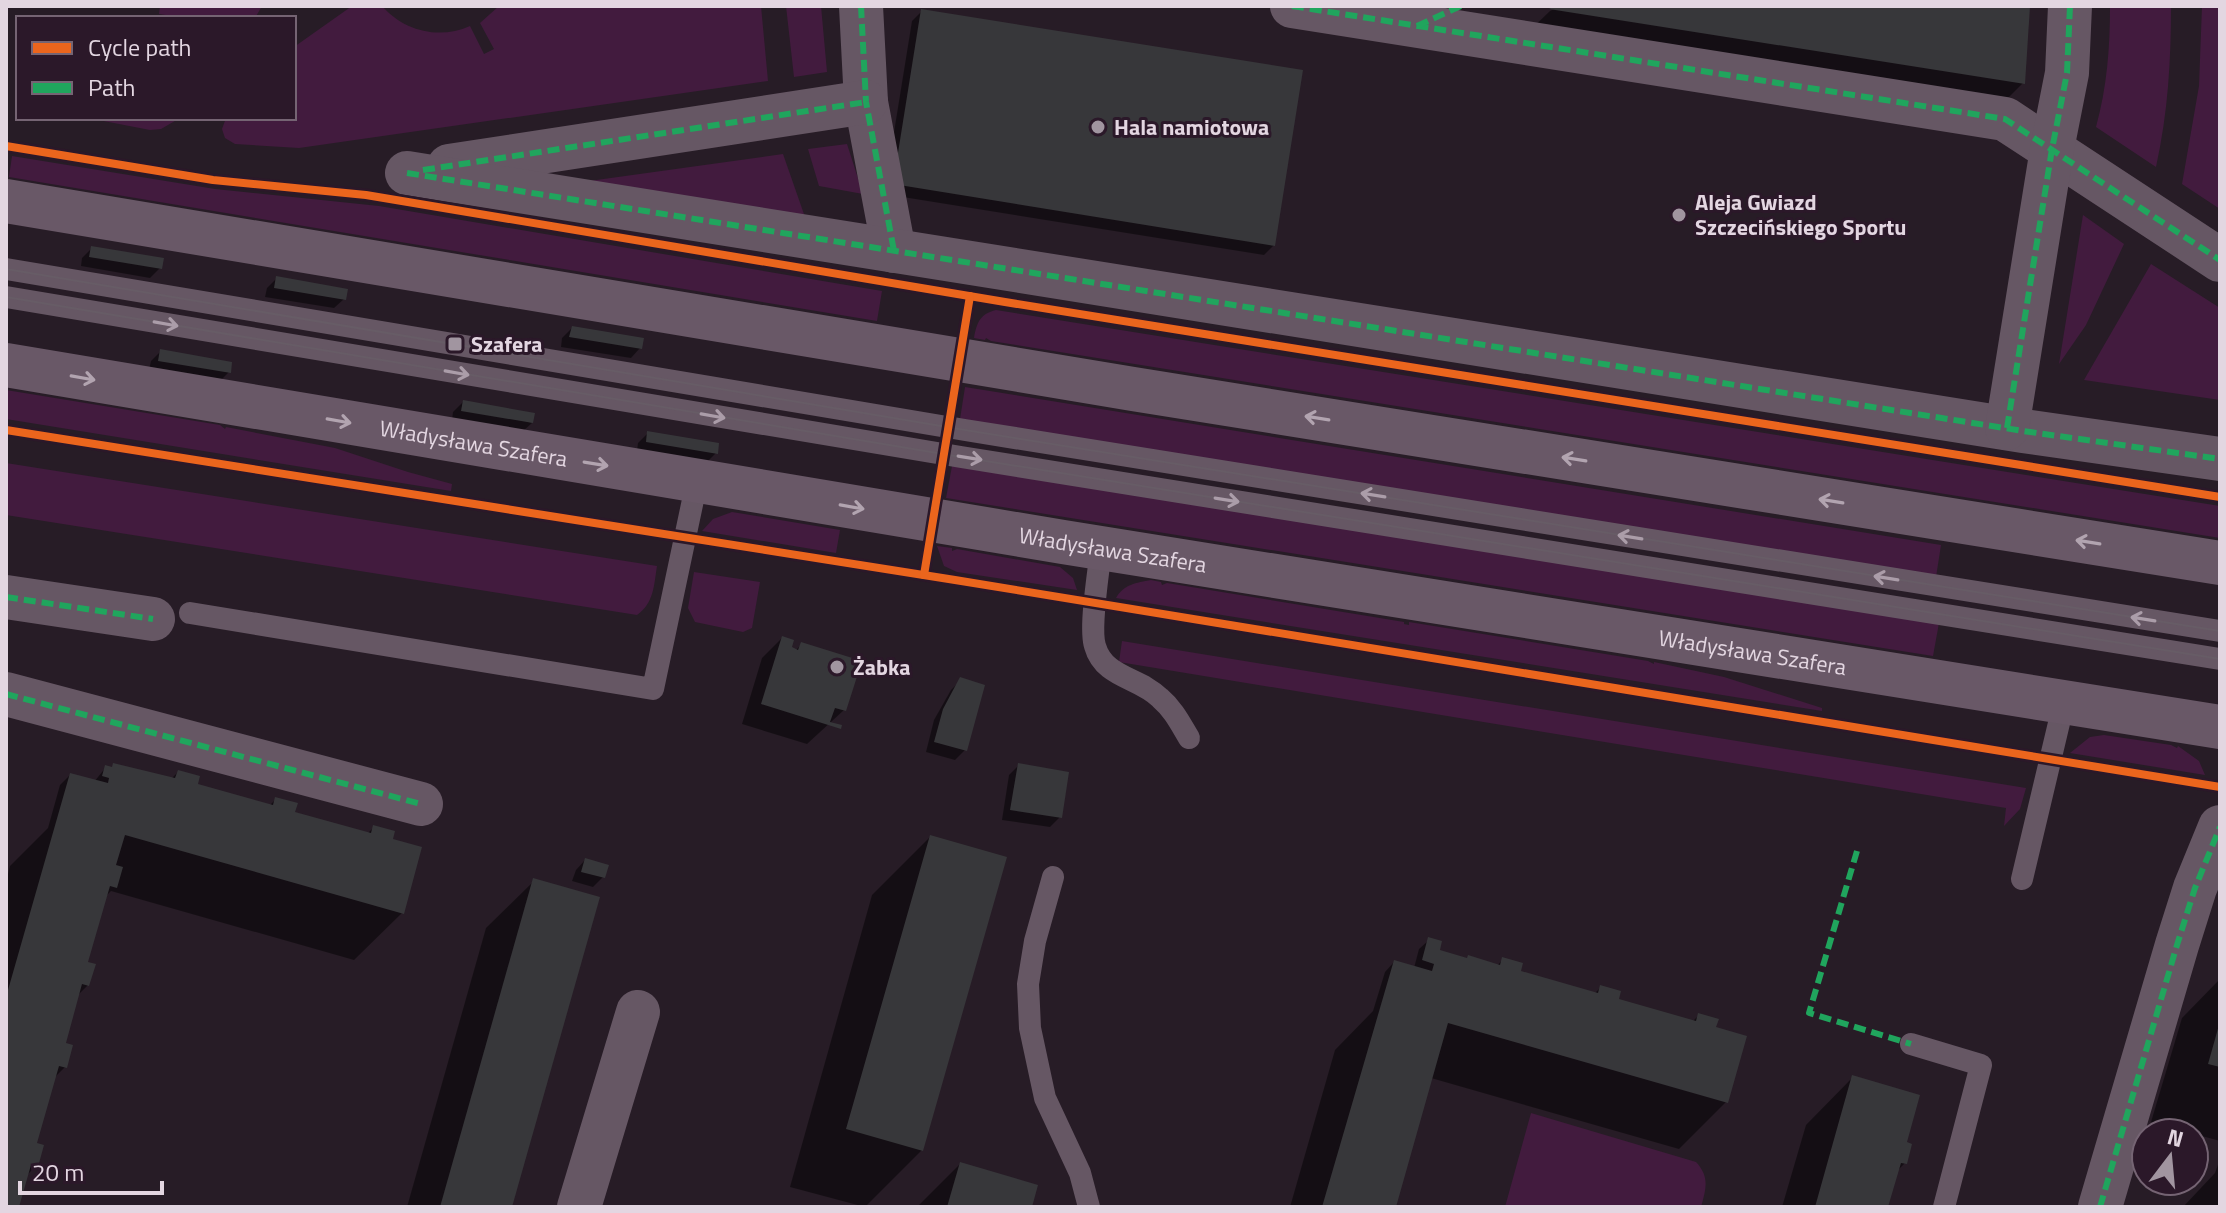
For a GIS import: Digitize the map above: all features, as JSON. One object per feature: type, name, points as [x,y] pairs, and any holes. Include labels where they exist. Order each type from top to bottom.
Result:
[{"type":"main road","points":[[6,201],[1149,391],[2220,563]]},
{"type":"main road","name":"Władysława Szafera","points":[[6,365],[1101,548],[2220,727]]},
{"type":"street","points":[[861,6],[866,102],[894,251]]},
{"type":"street","points":[[1292,6],[2005,119],[2220,260]]},
{"type":"street","points":[[1417,26],[1461,6]]},
{"type":"street","points":[[2007,428],[2067,73],[2070,6]]},
{"type":"street","points":[[866,102],[407,173],[2007,428],[2220,459]]},
{"type":"street","points":[[6,597],[172,616]]},
{"type":"street","points":[[6,694],[421,804]]},
{"type":"street","points":[[2100,1207],[2195,888],[2217,844]]},
{"type":"street","points":[[579,1207],[638,1012]]},
{"type":"lane","points":[[6,269],[995,435],[2220,631]]},
{"type":"lane","points":[[6,297],[961,457],[2220,659]]},
{"type":"lane","points":[[172,616],[653,689],[697,481]]},
{"type":"lane","points":[[1101,548],[1094,644],[1101,662],[1159,696],[1189,738]]},
{"type":"lane","points":[[2022,879],[2064,702]]},
{"type":"lane","points":[[1053,877],[1035,941],[1028,984],[1030,1028],[1045,1098],[1080,1173],[1089,1207]]},
{"type":"lane","points":[[1911,1044],[1981,1065],[1944,1207]]},
{"type":"shaded area","points":[[160,6],[262,6],[256,16],[159,14]]},
{"type":"shaded area","points":[[352,6],[382,6],[401,22],[423,31],[446,32],[470,26],[484,54],[494,49],[480,23],[499,6],[761,6],[768,81],[299,148],[235,144],[225,138],[222,129],[225,120],[296,120],[296,46]]},
{"type":"shaded area","points":[[786,6],[821,6],[827,72],[794,77]]},
{"type":"shaded area","points":[[2110,6],[2171,6],[2168,87],[2156,167],[2096,127],[2107,67]]},
{"type":"shaded area","points":[[2202,6],[2220,6],[2220,209],[2182,184],[2199,86]]},
{"type":"shaded area","points":[[98,120],[177,120],[161,129],[150,130]]},
{"type":"shaded area","points":[[847,144],[863,194],[819,186],[808,149]]},
{"type":"shaded area","points":[[783,154],[805,217],[582,182]]},
{"type":"shaded area","points":[[12,156],[215,189],[379,206],[882,291],[877,321],[9,177]]},
{"type":"shaded area","points":[[2083,215],[2124,244],[2086,325],[2059,364]]},
{"type":"shaded area","points":[[2151,264],[2220,308],[2220,400],[2084,380]]},
{"type":"shaded area","points":[[996,310],[2220,506],[2220,538],[974,338],[980,320]]},
{"type":"shaded area","points":[[965,387],[1941,545],[1936,577],[960,419]]},
{"type":"shaded area","points":[[6,390],[220,425],[225,429],[335,448],[452,484],[451,491],[6,419]]},
{"type":"shaded area","points":[[6,463],[657,566],[654,587],[647,605],[637,615],[6,515]]},
{"type":"shaded area","points":[[952,466],[1939,623],[1933,656],[946,498]]},
{"type":"shaded area","points":[[732,512],[840,530],[836,553],[702,531],[713,519]]},
{"type":"shaded area","points":[[937,546],[952,548],[952,551],[957,549],[1060,567],[1073,578],[1077,590],[957,572],[944,566]]},
{"type":"shaded area","points":[[694,572],[760,582],[752,628],[743,632],[695,622],[688,608]]},
{"type":"shaded area","points":[[1151,580],[1162,585],[1167,583],[1409,625],[1409,622],[1654,662],[1724,677],[1822,708],[1822,711],[1116,598],[1127,587]]},
{"type":"shaded area","points":[[1122,641],[2026,788],[2020,809],[2004,826],[2006,808],[1119,662]]},
{"type":"shaded area","points":[[2104,735],[2178,746],[2199,761],[2205,775],[2070,753],[2090,737]]},
{"type":"shaded area","points":[[1531,1113],[1696,1162],[1705,1178],[1701,1207],[1505,1207]]},
{"type":"building","points":[[1555,6],[2030,6],[2025,84],[1549,9]]},
{"type":"building","name":"Hala namiotowa","points":[[921,9],[1303,70],[1275,246],[893,184]]},
{"type":"building","points":[[91,246],[164,258],[162,269],[89,257]]},
{"type":"building","points":[[276,276],[348,289],[346,300],[274,288]]},
{"type":"building","points":[[572,326],[644,338],[642,349],[569,337]]},
{"type":"building","points":[[160,349],[232,362],[231,373],[158,361]]},
{"type":"building","points":[[463,400],[535,413],[533,423],[461,411]]},
{"type":"building","points":[[647,431],[719,443],[718,454],[646,442]]},
{"type":"building","points":[[782,636],[794,640],[792,647],[798,650],[801,642],[862,661],[846,711],[835,708],[830,722],[842,725],[841,729],[761,704]]},
{"type":"building","points":[[960,677],[985,685],[967,751],[934,742],[943,709]]},
{"type":"building","points":[[113,763],[175,778],[178,770],[200,776],[198,784],[273,805],[275,797],[298,803],[295,812],[371,833],[373,825],[395,831],[393,839],[422,847],[404,914],[125,835],[116,865],[123,867],[117,888],[110,886],[88,962],[96,964],[89,986],[82,984],[66,1043],[73,1045],[67,1068],[59,1066],[37,1143],[44,1145],[38,1167],[31,1165],[19,1207],[6,1207],[6,997],[70,773],[108,783],[109,778],[102,776],[105,765],[112,767]]},
{"type":"building","points":[[1018,763],[1069,772],[1062,818],[1010,810]]},
{"type":"building","points":[[930,835],[1007,857],[923,1151],[846,1129]]},
{"type":"building","points":[[585,858],[609,865],[605,878],[581,872]]},
{"type":"building","points":[[533,878],[600,897],[512,1207],[440,1207]]},
{"type":"building","points":[[1428,937],[1442,941],[1440,950],[1467,958],[1468,955],[1500,965],[1502,957],[1523,963],[1521,971],[1598,993],[1600,985],[1621,991],[1619,999],[1696,1021],[1698,1013],[1719,1019],[1716,1027],[1747,1036],[1728,1103],[1448,1023],[1396,1207],[1322,1207],[1394,960],[1432,971],[1434,964],[1422,960]]},
{"type":"building","points":[[2220,1025],[2220,1067],[2208,1064]]},
{"type":"building","points":[[1852,1075],[1920,1095],[1907,1142],[1912,1144],[1907,1164],[1901,1163],[1888,1207],[1815,1207]]},
{"type":"building","points":[[960,1162],[1038,1185],[1032,1207],[947,1207]]},
{"type":"tram line","points":[[6,269],[965,430],[2220,631]]},
{"type":"tram line","points":[[6,297],[961,457],[2220,659]]},
{"type":"marked path","points":[[861,6],[866,102],[894,251]]},
{"type":"marked path","points":[[1292,6],[2005,119],[2220,260]]},
{"type":"marked path","points":[[1417,26],[1461,6]]},
{"type":"marked path","points":[[2007,428],[2067,73],[2070,6]]},
{"type":"marked path","points":[[423,170],[866,102]]},
{"type":"marked path","points":[[407,173],[2023,431],[2220,459]]},
{"type":"marked path","points":[[6,597],[153,619]]},
{"type":"marked path","points":[[6,694],[421,804]]},
{"type":"marked path","points":[[2100,1207],[2177,945],[2195,888],[2220,827]]},
{"type":"marked path","points":[[1857,851],[1809,1013],[1911,1044]]},
{"type":"cycle path","points":[[6,146],[213,180],[366,195],[1005,302],[2220,497]]},
{"type":"cycle path","points":[[924,575],[970,296]]},
{"type":"cycle path","points":[[6,430],[955,580],[2220,787]]},
{"type":"place","name":"Hala namiotowa","points":[[1098,127]]},
{"type":"place","name":"Aleja Gwiazd Szczecińskiego Sportu","points":[[1679,215]]},
{"type":"place","name":"Szafera","points":[[455,344]]},
{"type":"place","name":"Żabka","points":[[837,667]]}]
